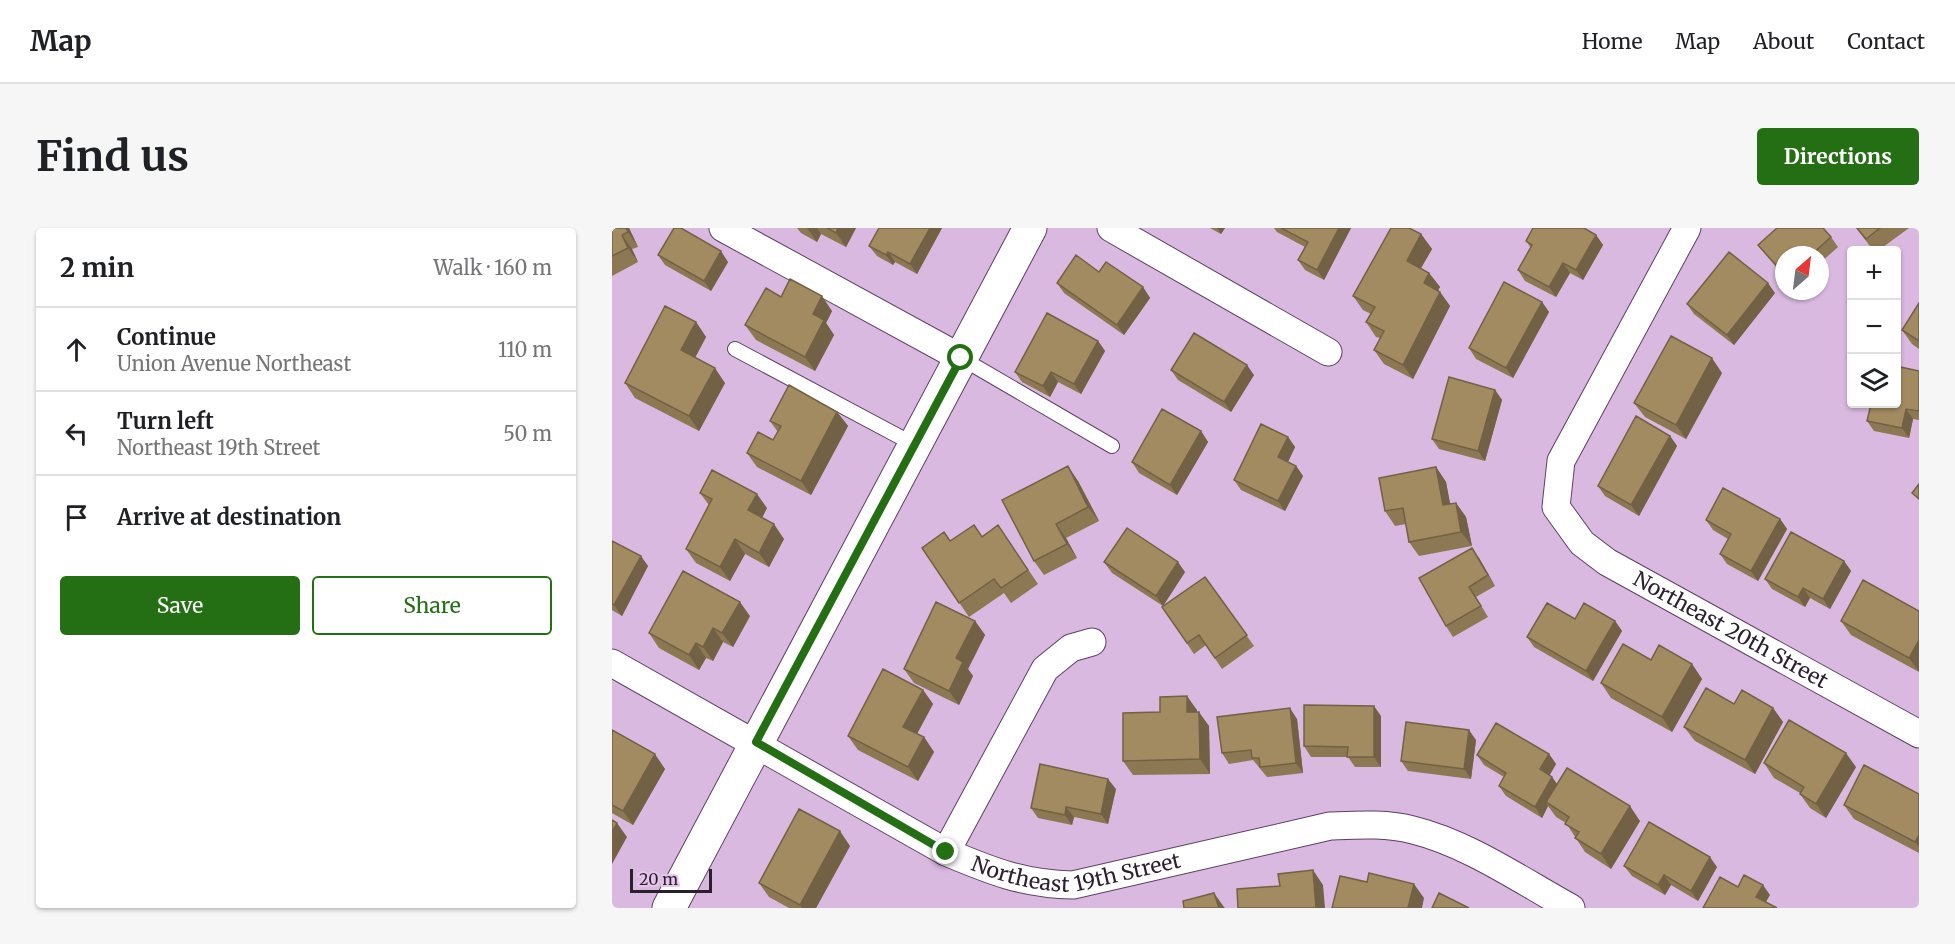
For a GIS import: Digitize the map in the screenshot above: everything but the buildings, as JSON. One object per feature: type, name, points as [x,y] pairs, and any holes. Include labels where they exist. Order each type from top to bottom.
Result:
[{"type":"street","points":[[723,228],[961,358]]},
{"type":"street","points":[[669,908],[1030,228]]},
{"type":"street","points":[[1111,228],[1328,352]]},
{"type":"street","name":"Northeast 20th Street","points":[[1687,228],[1561,461],[1556,507],[1582,543],[1607,562],[1919,734]]},
{"type":"street","points":[[946,852],[1046,669],[1071,648],[1092,642]]},
{"type":"street","name":"Northeast 19th Street","points":[[612,663],[756,742],[946,852],[1000,875],[1039,884],[1073,896],[1330,826],[1372,824],[1412,830],[1452,843],[1570,908]]},
{"type":"lane","points":[[735,349],[915,445]]},
{"type":"lane","points":[[961,358],[1112,446]]},
{"type":"route","points":[[946,852],[756,742],[961,358]]}]
